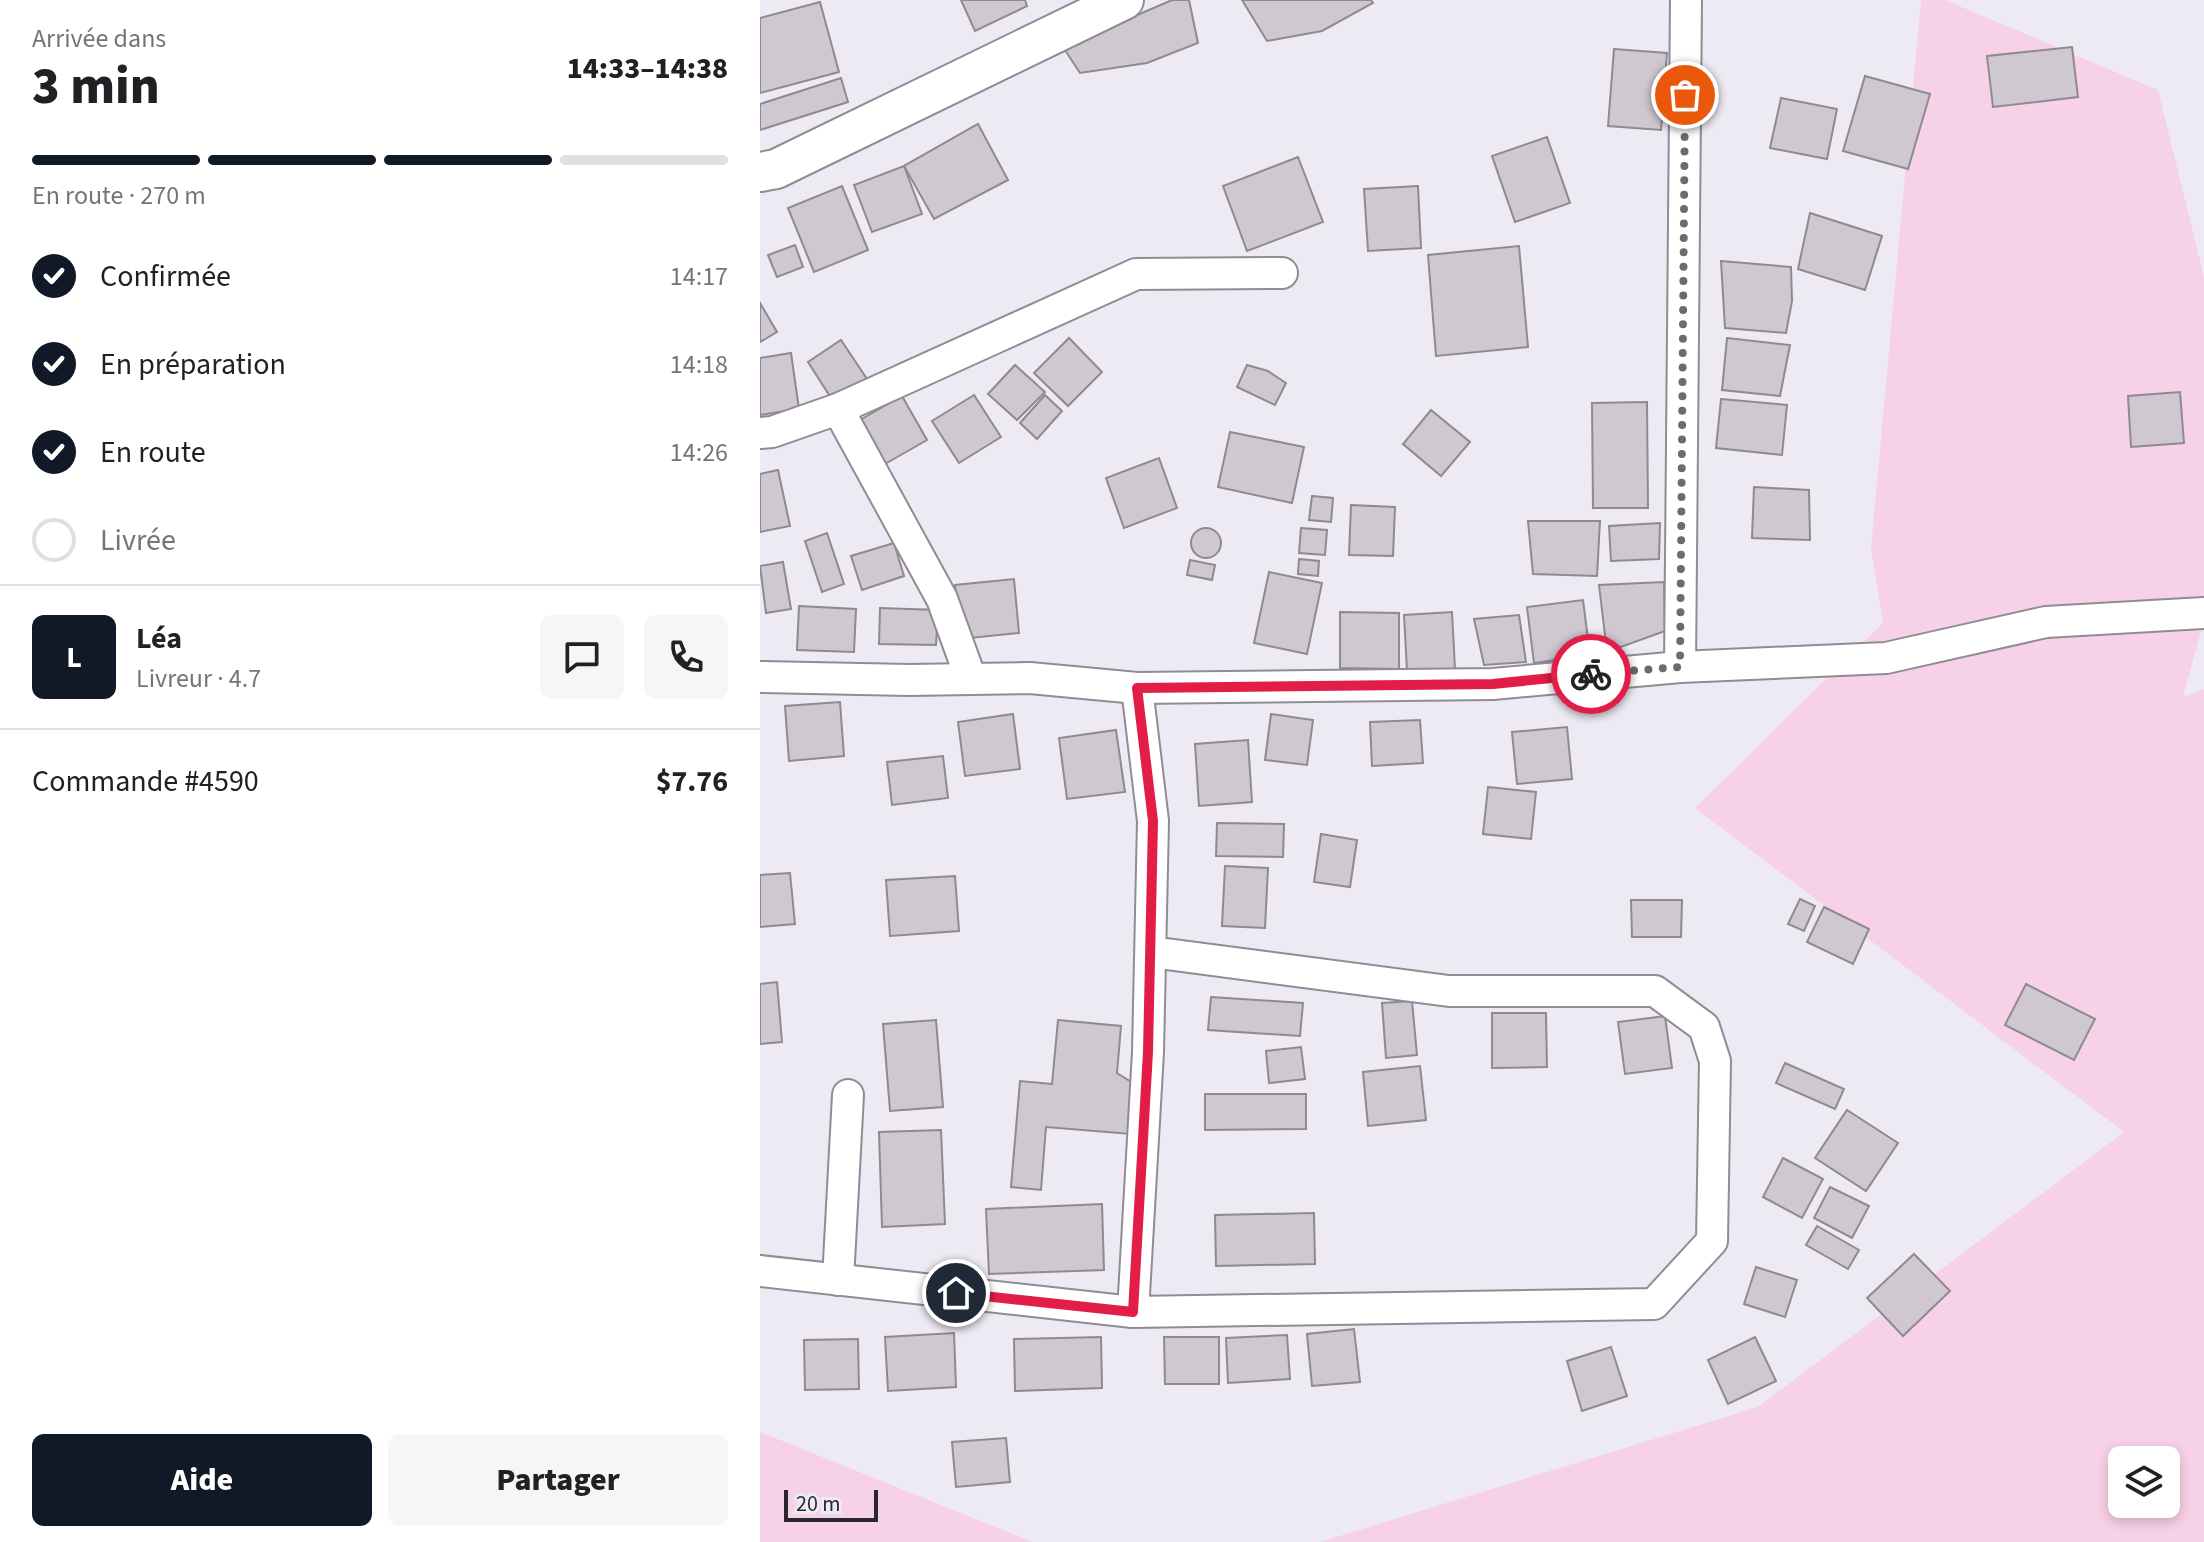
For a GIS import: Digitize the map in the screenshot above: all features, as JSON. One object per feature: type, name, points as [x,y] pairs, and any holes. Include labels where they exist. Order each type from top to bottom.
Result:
[{"type":"street","points":[[760,172],[776,169],[1124,0]]},
{"type":"street","points":[[1680,667],[1686,0]]},
{"type":"street","points":[[760,433],[772,432],[838,409],[1136,274],[1282,273]]},
{"type":"street","points":[[838,409],[942,599],[971,679]]},
{"type":"street","points":[[760,677],[1030,678],[1137,688],[1493,684],[1680,667],[1886,658],[2046,622],[2204,613]]},
{"type":"street","points":[[1133,1312],[1148,1052],[1153,821],[1137,688]]},
{"type":"street","points":[[760,1271],[1133,1312],[1654,1304],[1712,1241],[1715,1061],[1704,1027],[1655,991],[1449,991],[1151,952]]},
{"type":"street","points":[[838,1280],[848,1095]]},
{"type":"shaded area","points":[[1921,0],[1945,0],[2158,90],[2204,277],[2204,620],[2183,697],[2204,689],[2204,1542],[1320,1542],[1758,1407],[2124,1132],[1695,808],[1883,623],[1871,548]]},
{"type":"shaded area","points":[[760,1432],[1033,1542],[760,1542]]},
{"type":"building","points":[[961,0],[1025,0],[1027,6],[975,31]]},
{"type":"building","points":[[1172,0],[1189,0],[1198,43],[1147,63],[1080,73],[1063,47]]},
{"type":"building","points":[[1242,0],[1371,0],[1373,3],[1322,31],[1267,41]]},
{"type":"building","points":[[820,2],[839,72],[760,93],[760,18]]},
{"type":"building","points":[[2072,47],[2078,97],[1993,107],[1987,56]]},
{"type":"building","points":[[1614,49],[1667,53],[1661,130],[1608,126]]},
{"type":"building","points":[[1865,76],[1930,94],[1908,169],[1843,151]]},
{"type":"building","points":[[841,78],[848,102],[760,130],[760,104]]},
{"type":"building","points":[[1781,98],[1837,109],[1827,159],[1770,148]]},
{"type":"building","points":[[978,124],[1008,180],[934,219],[904,166]]},
{"type":"building","points":[[1547,137],[1570,203],[1515,222],[1492,156]]},
{"type":"building","points":[[1298,157],[1323,222],[1247,251],[1223,186]]},
{"type":"building","points":[[904,166],[922,214],[872,232],[854,185]]},
{"type":"building","points":[[842,186],[868,250],[814,272],[788,208]]},
{"type":"building","points":[[1418,186],[1421,248],[1368,251],[1364,189]]},
{"type":"building","points":[[1810,213],[1882,236],[1865,290],[1798,269]]},
{"type":"building","points":[[795,245],[803,267],[777,277],[768,255]]},
{"type":"building","points":[[1519,246],[1528,347],[1436,356],[1428,255]]},
{"type":"building","points":[[1721,261],[1791,267],[1792,301],[1786,333],[1725,328]]},
{"type":"building","points":[[760,303],[777,332],[760,342]]},
{"type":"building","points":[[1069,338],[1102,372],[1068,406],[1034,373]]},
{"type":"building","points":[[1727,338],[1790,345],[1780,396],[1722,390]]},
{"type":"building","points":[[841,340],[867,379],[833,401],[808,362]]},
{"type":"building","points":[[791,353],[799,409],[760,415],[760,358]]},
{"type":"building","points":[[1015,365],[1045,392],[1017,420],[988,394]]},
{"type":"building","points":[[1247,365],[1268,371],[1286,383],[1275,405],[1237,387]]},
{"type":"building","points":[[2180,392],[2184,443],[2131,447],[2128,396]]},
{"type":"building","points":[[974,395],[1001,437],[959,463],[932,421]]},
{"type":"building","points":[[1045,395],[1062,411],[1037,439],[1020,423]]},
{"type":"building","points":[[902,396],[927,440],[885,464],[860,420]]},
{"type":"building","points":[[1721,399],[1787,405],[1782,455],[1716,448]]},
{"type":"building","points":[[1647,402],[1648,508],[1593,508],[1592,403]]},
{"type":"building","points":[[1431,410],[1470,442],[1441,476],[1403,444]]},
{"type":"building","points":[[1230,432],[1304,447],[1292,503],[1218,487]]},
{"type":"building","points":[[1159,458],[1177,508],[1124,528],[1106,478]]},
{"type":"building","points":[[778,470],[790,526],[760,532],[760,474]]},
{"type":"building","points":[[1754,487],[1809,490],[1810,540],[1752,538]]},
{"type":"building","points":[[1312,496],[1333,498],[1331,522],[1309,520]]},
{"type":"building","points":[[1351,505],[1395,507],[1393,556],[1349,555]]},
{"type":"building","points":[[1528,521],[1600,521],[1597,576],[1533,574]]},
{"type":"building","points":[[1660,523],[1659,559],[1611,561],[1609,526]]},
{"type":"building","points":[[1206,528],[1217,532],[1221,543],[1217,554],[1206,558],[1195,554],[1191,543],[1195,532]]},
{"type":"building","points":[[1301,528],[1327,530],[1325,555],[1299,553]]},
{"type":"building","points":[[827,533],[844,584],[822,592],[805,541]]},
{"type":"building","points":[[894,543],[904,576],[862,590],[851,556]]},
{"type":"building","points":[[1299,559],[1319,561],[1318,576],[1298,574]]},
{"type":"building","points":[[1190,560],[1215,565],[1212,580],[1187,575]]},
{"type":"building","points":[[783,562],[791,609],[766,613],[760,566]]},
{"type":"building","points":[[1269,572],[1322,583],[1307,654],[1254,643]]},
{"type":"building","points":[[1014,579],[1019,633],[961,639],[955,585]]},
{"type":"building","points":[[1664,582],[1665,631],[1607,652],[1599,585]]},
{"type":"building","points":[[1583,600],[1590,655],[1534,663],[1527,607]]},
{"type":"building","points":[[799,606],[856,609],[854,652],[797,650]]},
{"type":"building","points":[[880,608],[938,610],[936,645],[879,644]]},
{"type":"building","points":[[1340,612],[1399,613],[1399,669],[1340,668]]},
{"type":"building","points":[[1452,612],[1455,669],[1407,671],[1404,615]]},
{"type":"building","points":[[1519,615],[1526,662],[1484,665],[1474,619]]},
{"type":"building","points":[[840,702],[844,756],[789,761],[785,706]]},
{"type":"building","points":[[1013,714],[1020,769],[965,776],[958,722]]},
{"type":"building","points":[[1271,714],[1313,720],[1307,765],[1265,760]]},
{"type":"building","points":[[1420,720],[1423,763],[1372,766],[1370,722]]},
{"type":"building","points":[[1567,727],[1572,779],[1517,784],[1512,732]]},
{"type":"building","points":[[1116,730],[1125,792],[1067,799],[1059,738]]},
{"type":"building","points":[[1248,740],[1252,802],[1199,806],[1195,744]]},
{"type":"building","points":[[943,756],[948,798],[892,805],[887,762]]},
{"type":"building","points":[[1488,787],[1536,792],[1531,839],[1483,834]]},
{"type":"building","points":[[1217,823],[1284,824],[1283,857],[1216,856]]},
{"type":"building","points":[[1321,834],[1357,840],[1350,887],[1314,882]]},
{"type":"building","points":[[1225,866],[1268,868],[1265,928],[1222,926]]},
{"type":"building","points":[[790,873],[795,924],[760,927],[760,875]]},
{"type":"building","points":[[955,876],[959,931],[890,936],[886,880]]},
{"type":"building","points":[[1800,899],[1815,906],[1804,931],[1788,924]]},
{"type":"building","points":[[1631,900],[1682,900],[1681,937],[1632,937]]},
{"type":"building","points":[[1824,907],[1869,929],[1853,964],[1807,942]]},
{"type":"building","points":[[777,982],[782,1042],[760,1044],[760,984]]},
{"type":"building","points":[[2026,984],[2095,1019],[2074,1060],[2005,1025]]},
{"type":"building","points":[[1211,997],[1303,1003],[1300,1036],[1208,1030]]},
{"type":"building","points":[[1412,1001],[1417,1055],[1386,1058],[1382,1003]]},
{"type":"building","points":[[1492,1013],[1546,1013],[1547,1067],[1492,1068]]},
{"type":"building","points":[[1665,1016],[1672,1068],[1625,1074],[1618,1022]]},
{"type":"building","points":[[936,1020],[943,1107],[890,1111],[883,1024]]},
{"type":"building","points":[[1058,1020],[1121,1026],[1117,1073],[1136,1085],[1131,1134],[1046,1127],[1041,1190],[1011,1187],[1020,1081],[1052,1084]]},
{"type":"building","points":[[1301,1047],[1305,1079],[1269,1083],[1266,1051]]},
{"type":"building","points":[[1785,1063],[1844,1089],[1835,1109],[1776,1083]]},
{"type":"building","points":[[1420,1066],[1426,1120],[1368,1126],[1363,1072]]},
{"type":"building","points":[[1205,1094],[1306,1094],[1306,1129],[1205,1130]]},
{"type":"building","points":[[1847,1110],[1898,1143],[1866,1191],[1815,1158]]},
{"type":"building","points":[[941,1130],[945,1224],[882,1227],[879,1132]]},
{"type":"building","points":[[1783,1158],[1823,1179],[1802,1218],[1763,1197]]},
{"type":"building","points":[[1830,1187],[1869,1206],[1852,1238],[1814,1218]]},
{"type":"building","points":[[1102,1204],[1104,1270],[989,1274],[986,1209]]},
{"type":"building","points":[[1314,1213],[1315,1264],[1216,1266],[1215,1215]]},
{"type":"building","points":[[1817,1226],[1859,1250],[1848,1269],[1806,1245]]},
{"type":"building","points":[[1914,1254],[1950,1291],[1903,1336],[1867,1298]]},
{"type":"building","points":[[1756,1267],[1797,1280],[1785,1317],[1744,1304]]},
{"type":"building","points":[[1354,1329],[1360,1382],[1312,1386],[1307,1334]]},
{"type":"building","points":[[954,1333],[956,1387],[888,1391],[885,1337]]},
{"type":"building","points":[[1287,1335],[1290,1379],[1228,1383],[1226,1338]]},
{"type":"building","points":[[1101,1337],[1102,1388],[1015,1391],[1014,1339]]},
{"type":"building","points":[[1164,1337],[1219,1337],[1219,1384],[1165,1384]]},
{"type":"building","points":[[1755,1337],[1776,1381],[1728,1404],[1708,1360]]},
{"type":"building","points":[[858,1339],[859,1389],[805,1390],[804,1340]]},
{"type":"building","points":[[1611,1347],[1627,1396],[1582,1411],[1567,1361]]},
{"type":"building","points":[[1006,1438],[1010,1482],[956,1487],[952,1442]]},
{"type":"way so far","points":[[1591,674],[1680,667],[1685,95]]},
{"type":"route","points":[[956,1293],[1133,1312],[1148,1052],[1153,821],[1137,688],[1493,684],[1591,674]]}]
